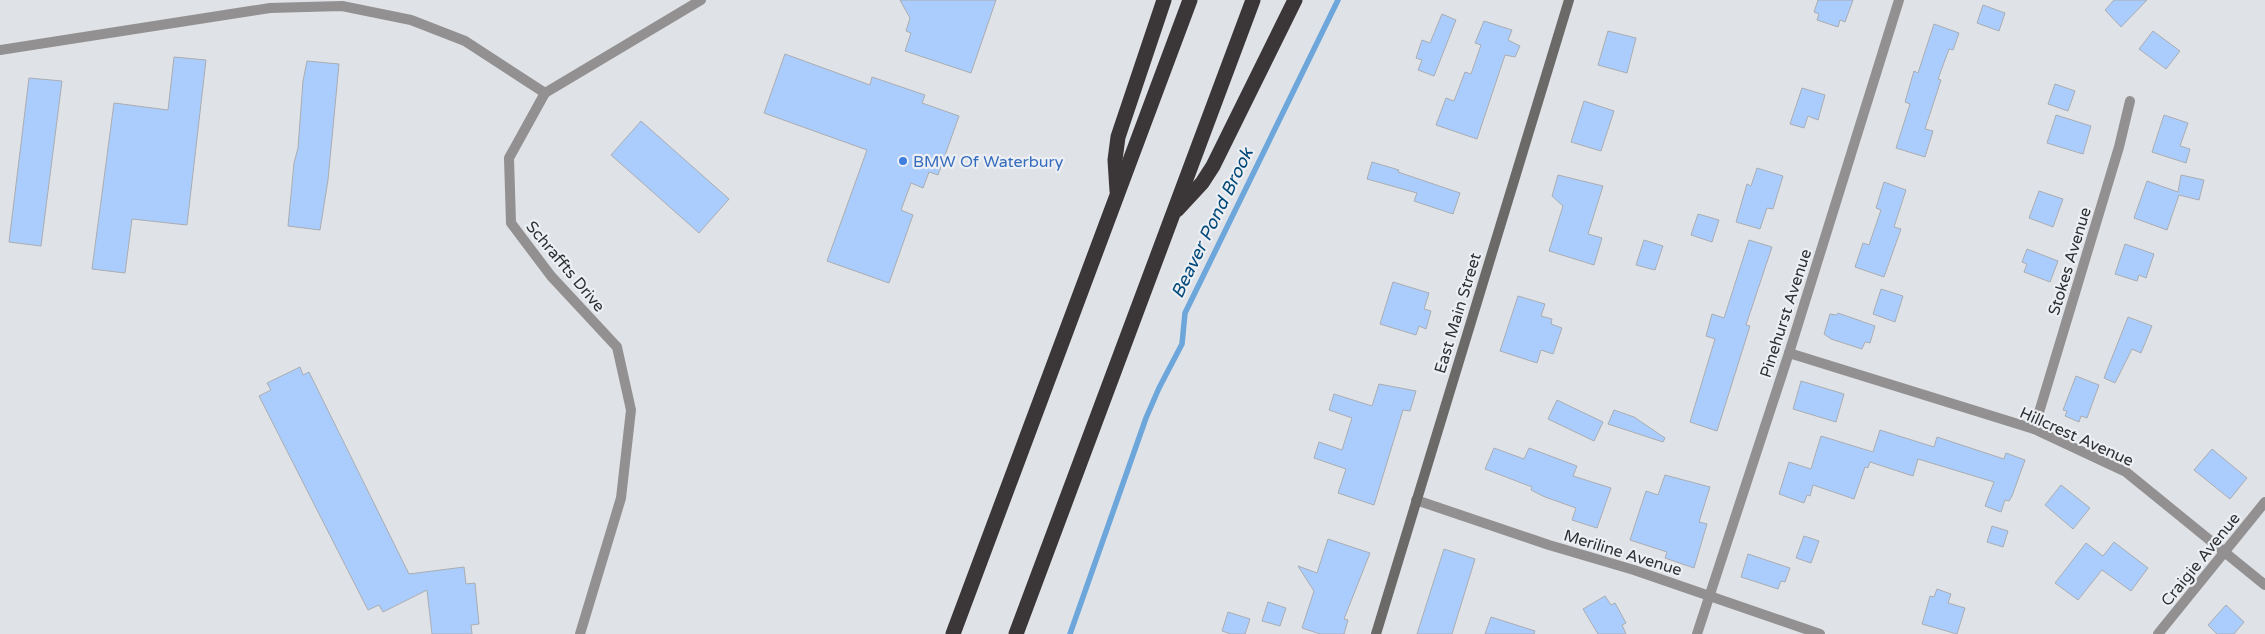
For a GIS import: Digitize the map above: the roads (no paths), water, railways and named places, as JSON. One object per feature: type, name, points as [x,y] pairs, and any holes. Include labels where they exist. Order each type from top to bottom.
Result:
[{"type":"highway","points":[[1118,194],[1115,160],[1118,138],[1164,0]]},
{"type":"highway","points":[[953,634],[1190,0]]},
{"type":"highway","points":[[1016,634],[1253,0]]},
{"type":"highway","points":[[1173,215],[1190,198],[1213,166],[1295,0]]},
{"type":"main road","name":"East Main Street","points":[[1376,634],[1569,0]]},
{"type":"street","points":[[0,50],[270,8],[342,6],[411,20],[465,41],[545,93],[700,0]]},
{"type":"street","name":"Pinehurst Avenue","points":[[1697,634],[1789,354],[1900,0]]},
{"type":"street","name":"Schraffts Drive","points":[[545,93],[509,158],[511,223],[551,276],[617,347],[631,410],[621,498],[580,634]]},
{"type":"street","name":"Stokes Avenue","points":[[2034,429],[2119,147],[2130,102]]},
{"type":"street","name":"Hillcrest Avenue","points":[[1789,354],[2034,429],[2126,472],[2265,585]]},
{"type":"street","name":"Meriline Avenue","points":[[1416,500],[1549,545],[1634,570],[1820,634]]},
{"type":"street","name":"Craigie Avenue","points":[[2158,634],[2265,502]]},
{"type":"waterway","name":"Beaver Pond Brook","points":[[1070,634],[1146,418],[1182,344],[1185,313],[1338,0]]},
{"type":"place","name":"BMW Of Waterbury","points":[[903,161]]}]
